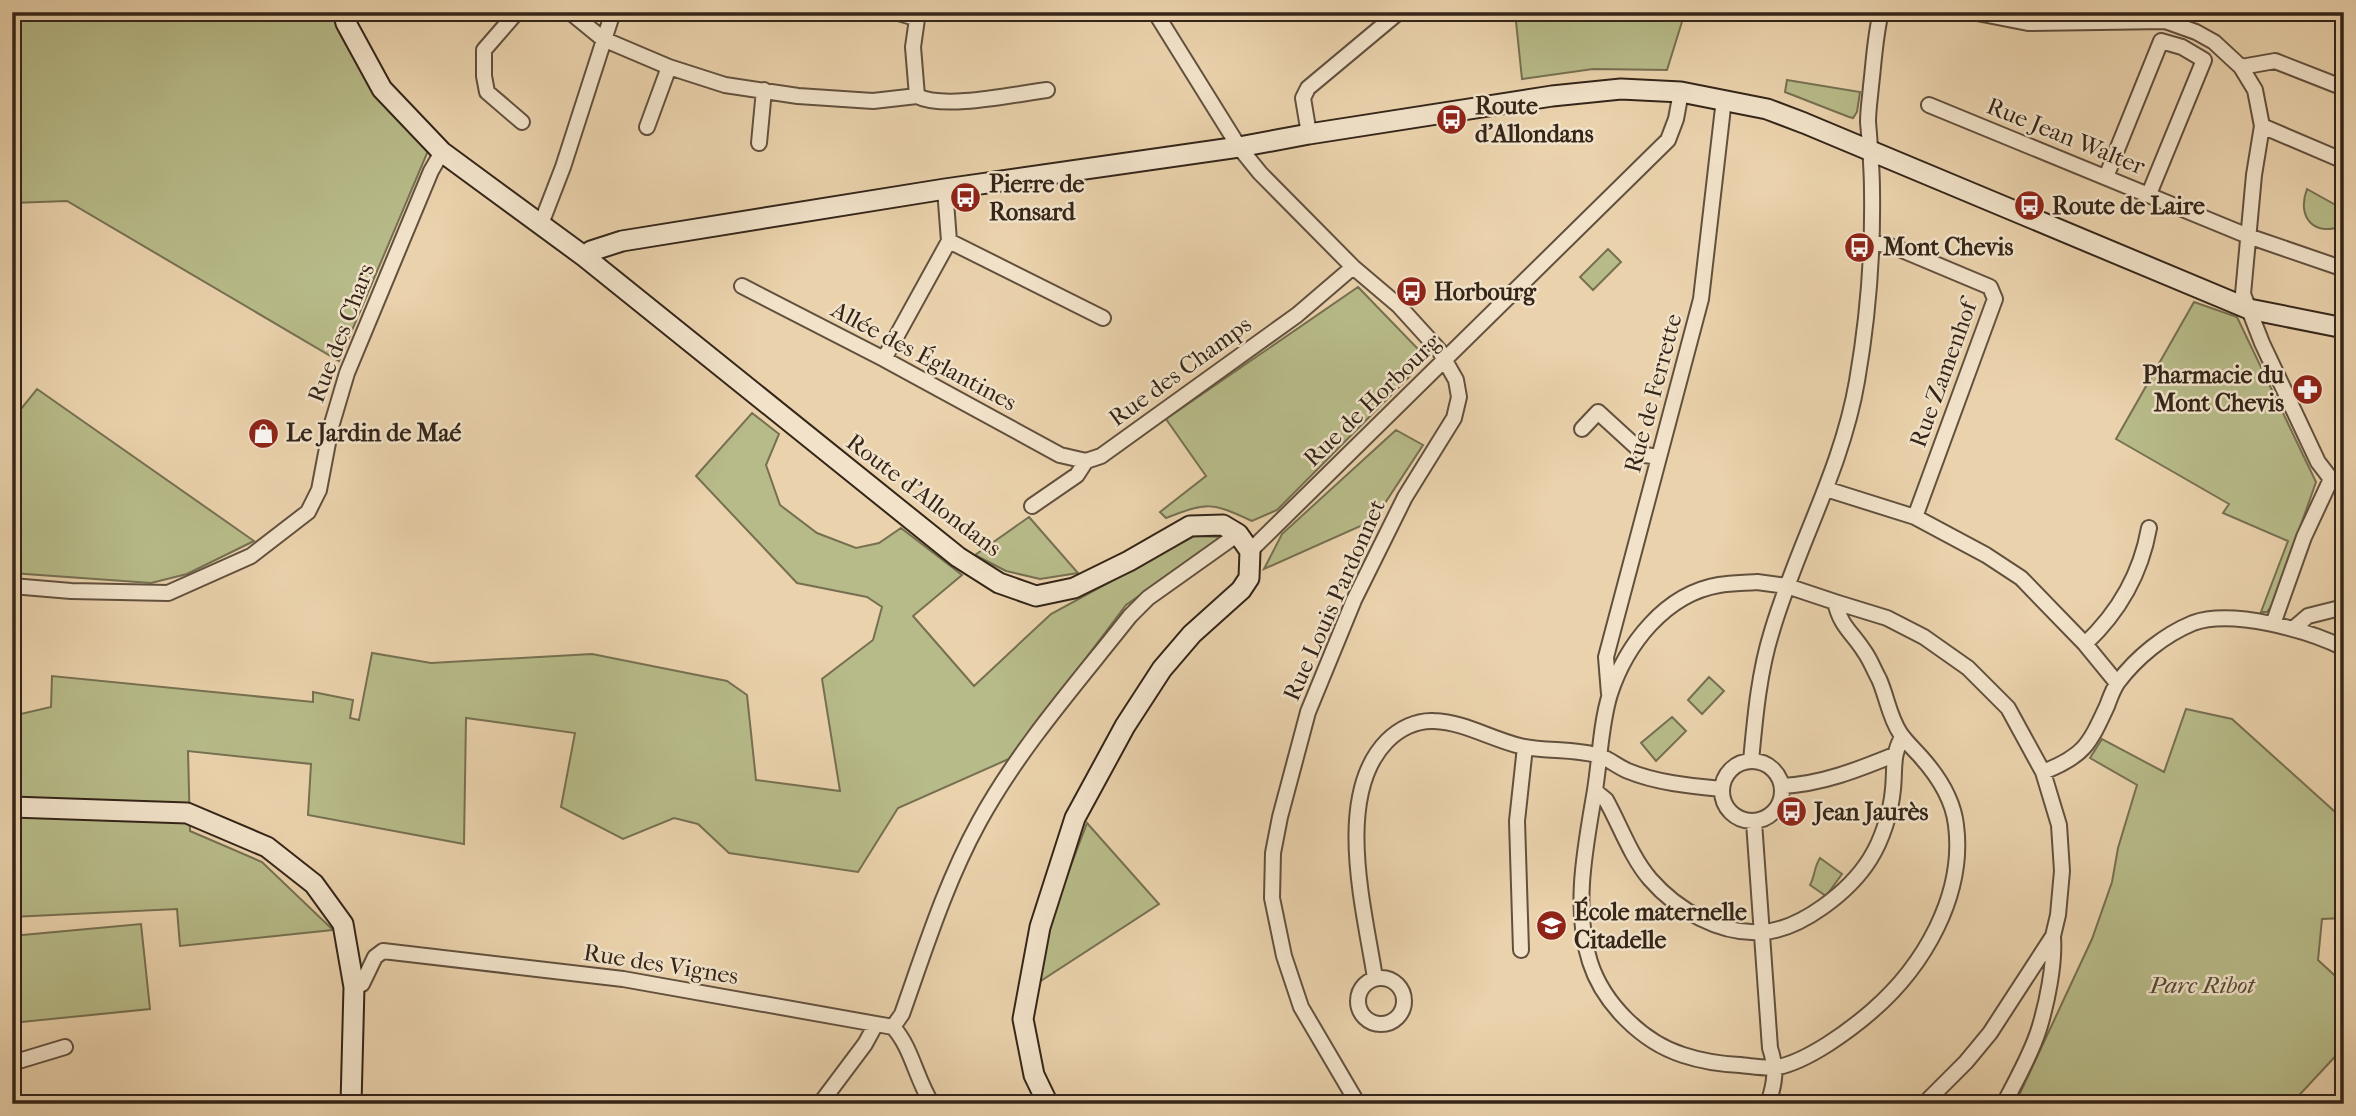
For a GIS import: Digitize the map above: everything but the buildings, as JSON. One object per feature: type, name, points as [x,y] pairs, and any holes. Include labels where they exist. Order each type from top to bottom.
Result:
[{"type":"street","name":"Route d'Allondans","points":[[343,12],[346,23],[382,89],[442,152],[585,257],[958,557],[999,583],[1036,596],[1074,588],[1129,561],[1190,526],[1223,525],[1238,534]]},
{"type":"street","points":[[517,12],[484,50],[484,76],[487,92],[522,121]]},
{"type":"street","points":[[570,12],[603,39],[669,67],[725,85],[798,96],[873,101],[916,96],[928,102],[961,101],[1047,90]]},
{"type":"street","points":[[541,223],[563,167],[613,12]]},
{"type":"street","points":[[895,12],[916,15],[913,47],[916,96]]},
{"type":"street","points":[[1309,134],[1303,98],[1308,88],[1399,12]]},
{"type":"street","points":[[1751,761],[1755,714],[1771,632],[1843,440],[1857,383],[1869,303],[1872,152],[1868,120],[1881,12]]},
{"type":"street","points":[[1972,12],[2028,23],[2165,22],[2205,37],[2241,67],[2255,90],[2262,126],[2254,175],[2243,294],[2262,343],[2318,462],[2337,482],[2304,537],[2273,624]]},
{"type":"street","points":[[1159,14],[1239,147],[1260,173],[1353,267],[1399,306],[1446,359]]},
{"type":"street","points":[[2106,177],[2161,40],[2182,47],[2204,60],[2149,194]]},
{"type":"street","points":[[2241,67],[2275,61],[2344,88]]},
{"type":"street","points":[[647,127],[669,67]]},
{"type":"street","points":[[585,257],[591,251],[622,241],[945,189],[1239,147],[1552,96],[1621,89],[1681,92],[1767,109],[1804,122],[2249,309],[2344,328]]},
{"type":"street","points":[[759,143],[764,90]]},
{"type":"street","name":"Rue de Horbourg","points":[[1250,551],[1668,140],[1676,120],[1681,92]]},
{"type":"street","name":"Rue de Ferrette","points":[[1609,695],[1606,657],[1702,299],[1724,99]]},
{"type":"street","name":"Rue Jean Walter","points":[[1929,105],[2248,236],[2344,270]]},
{"type":"street","points":[[2262,126],[2344,161]]},
{"type":"street","name":"Rue des Chars","points":[[12,586],[71,591],[168,593],[251,556],[308,512],[319,490],[331,428],[347,373],[431,171],[442,152]]},
{"type":"street","points":[[884,359],[949,241],[945,189]]},
{"type":"street","points":[[949,241],[1103,318]]},
{"type":"street","name":"Rue Zamenhof","points":[[1872,242],[1897,248],[1990,287],[1995,299],[1915,517]]},
{"type":"street","name":"Rue des Champs","points":[[1032,506],[1077,475],[1086,461],[1101,456],[1287,323],[1353,267]]},
{"type":"street","name":"Allée des Églantines","points":[[742,286],[884,359],[1060,455],[1086,461]]},
{"type":"street","name":"Rue Louis Pardonnet","points":[[1359,1104],[1301,1007],[1284,956],[1272,898],[1273,853],[1308,712],[1354,600],[1405,497],[1454,418],[1459,397],[1446,359]]},
{"type":"street","points":[[1582,429],[1598,412],[1645,455],[1659,457]]},
{"type":"street","points":[[1826,489],[1915,517],[1986,555],[2021,578],[2085,644],[2117,683]]},
{"type":"street","points":[[2085,644],[2102,628],[2122,602],[2145,551],[2149,528]]},
{"type":"street","points":[[932,1104],[919,1081],[903,1038],[893,1027],[902,1014],[940,906],[978,823],[1008,772],[1118,630],[1148,598],[1238,534],[1250,551],[1249,578],[1241,590],[1192,634],[1162,669],[1125,726],[1075,818],[1040,927],[1023,1019],[1034,1075],[1048,1104]]},
{"type":"street","points":[[1835,602],[1839,619],[1864,650],[1880,681],[1892,720],[1902,737],[1945,787],[1956,822],[1958,864],[1947,907],[1917,962],[1888,998],[1854,1026],[1797,1060],[1776,1067],[1716,1063],[1681,1055],[1654,1042],[1630,1023],[1605,995],[1591,964],[1584,934],[1582,878],[1609,695],[1626,658],[1643,631],[1664,611],[1687,595],[1718,585],[1758,582],[1787,586],[1887,618],[1923,637],[1968,668],[2008,708],[2043,772],[2059,825],[2062,871],[2058,915],[2039,1030],[2004,1104]]},
{"type":"street","points":[[2294,628],[2308,616],[2344,607]]},
{"type":"street","points":[[2043,772],[2078,755],[2088,744],[2117,683],[2161,640],[2196,622],[2225,619],[2273,624],[2294,628],[2344,648]]},
{"type":"street","points":[[1375,978],[1357,861],[1358,806],[1366,775],[1381,748],[1395,733],[1412,724],[1432,721],[1454,723],[1493,739],[1525,747],[1600,756],[1629,771],[1690,786],[1722,789]]},
{"type":"street","points":[[1595,791],[1606,800],[1639,864],[1649,878],[1674,902],[1695,916],[1726,928],[1763,932],[1804,919],[1831,901],[1850,885],[1870,859],[1882,835],[1893,791],[1894,755],[1902,737]]},
{"type":"street","points":[[1521,950],[1517,821],[1525,747]]},
{"type":"street","points":[[1782,786],[1806,785],[1845,775],[1894,755]]},
{"type":"street","points":[[1751,761],[1768,766],[1779,778],[1782,786],[1782,796],[1772,814],[1754,822],[1744,821],[1727,809],[1723,799],[1724,780],[1734,766],[1751,761]]},
{"type":"street","points":[[12,807],[187,813],[267,847],[314,884],[343,924],[354,987],[351,1104]]},
{"type":"street","points":[[1754,822],[1770,1048],[1776,1067],[1769,1103]]},
{"type":"street","points":[[1924,1104],[1966,1062],[1990,1033],[2053,936]]},
{"type":"street","name":"Rue des Vignes","points":[[354,987],[362,984],[375,957],[383,951],[623,979],[893,1027]]},
{"type":"street","points":[[820,1104],[865,1044],[876,1024]]},
{"type":"street","points":[[12,1063],[65,1047]]},
{"type":"green space","points":[[12,12],[333,12],[341,36],[368,82],[428,151],[339,361],[67,201],[12,203]]},
{"type":"green space","points":[[1515,12],[1685,12],[1667,70],[1593,69],[1522,79]]},
{"type":"green space","points":[[1787,80],[1860,92],[1857,112],[1853,118],[1849,117],[1785,92]]},
{"type":"green space","points":[[2307,189],[2341,208],[2344,211],[2344,225],[2324,229],[2310,223],[2304,209]]},
{"type":"green space","points":[[1608,249],[1621,262],[1593,290],[1580,277]]},
{"type":"green space","points":[[1358,287],[1419,350],[1413,373],[1277,510],[1252,521],[1227,510],[1209,506],[1166,518],[1160,512],[1206,476],[1166,419]]},
{"type":"green space","points":[[2194,302],[2237,317],[2316,482],[2273,604],[2267,612],[2261,612],[2288,541],[2223,513],[2229,504],[2116,439]]},
{"type":"green space","points":[[37,389],[254,541],[187,574],[151,583],[12,573],[12,420]]},
{"type":"green space","points":[[752,413],[779,434],[766,465],[780,505],[817,533],[856,548],[879,543],[901,528],[962,575],[913,616],[974,686],[1051,614],[1194,536],[1223,537],[1126,605],[1011,758],[898,808],[858,872],[729,853],[698,824],[674,818],[623,839],[561,807],[575,733],[466,718],[464,844],[308,815],[311,764],[188,751],[190,831],[262,862],[333,930],[180,946],[177,909],[12,917],[12,716],[51,707],[52,676],[313,702],[313,692],[353,700],[350,718],[359,720],[372,653],[431,663],[592,654],[727,681],[747,695],[756,780],[840,791],[822,679],[873,640],[882,607],[867,597],[797,583],[696,476]]},
{"type":"green space","points":[[1396,430],[1423,445],[1374,520],[1264,569],[1282,534]]},
{"type":"green space","points":[[1029,517],[1078,573],[1040,579],[1006,571],[975,555]]},
{"type":"green space","points":[[1709,677],[1724,691],[1702,714],[1688,700]]},
{"type":"green space","name":"Parc Ribot","points":[[2186,709],[2232,719],[2344,820],[2344,918],[2322,919],[2318,960],[2344,984],[2344,1047],[2291,1104],[2015,1104],[2092,939],[2112,882],[2118,848],[2137,785],[2090,758],[2102,739],[2164,772]]},
{"type":"green space","points":[[1672,717],[1686,731],[1656,761],[1641,743]]},
{"type":"green space","points":[[1087,823],[1159,904],[1036,984],[1053,913]]},
{"type":"green space","points":[[1820,858],[1842,874],[1826,896],[1810,885]]},
{"type":"green space","points":[[141,924],[150,1009],[12,1023],[12,936]]},
{"type":"place","name":"Route d'Allondans","points":[[1452,120]]},
{"type":"place","name":"Pierre de Ronsard","points":[[966,198]]},
{"type":"place","name":"Route de Laire","points":[[2029,206]]},
{"type":"place","name":"Mont Chevis","points":[[1860,247]]},
{"type":"place","name":"Horbourg","points":[[1411,292]]},
{"type":"place","name":"Pharmacie du Mont Chevis","points":[[2307,389]]},
{"type":"place","name":"Le Jardin de Maé","points":[[263,433]]},
{"type":"place","name":"Jean Jaurès","points":[[1791,812]]},
{"type":"place","name":"École maternelle Citadelle","points":[[1551,926]]}]
